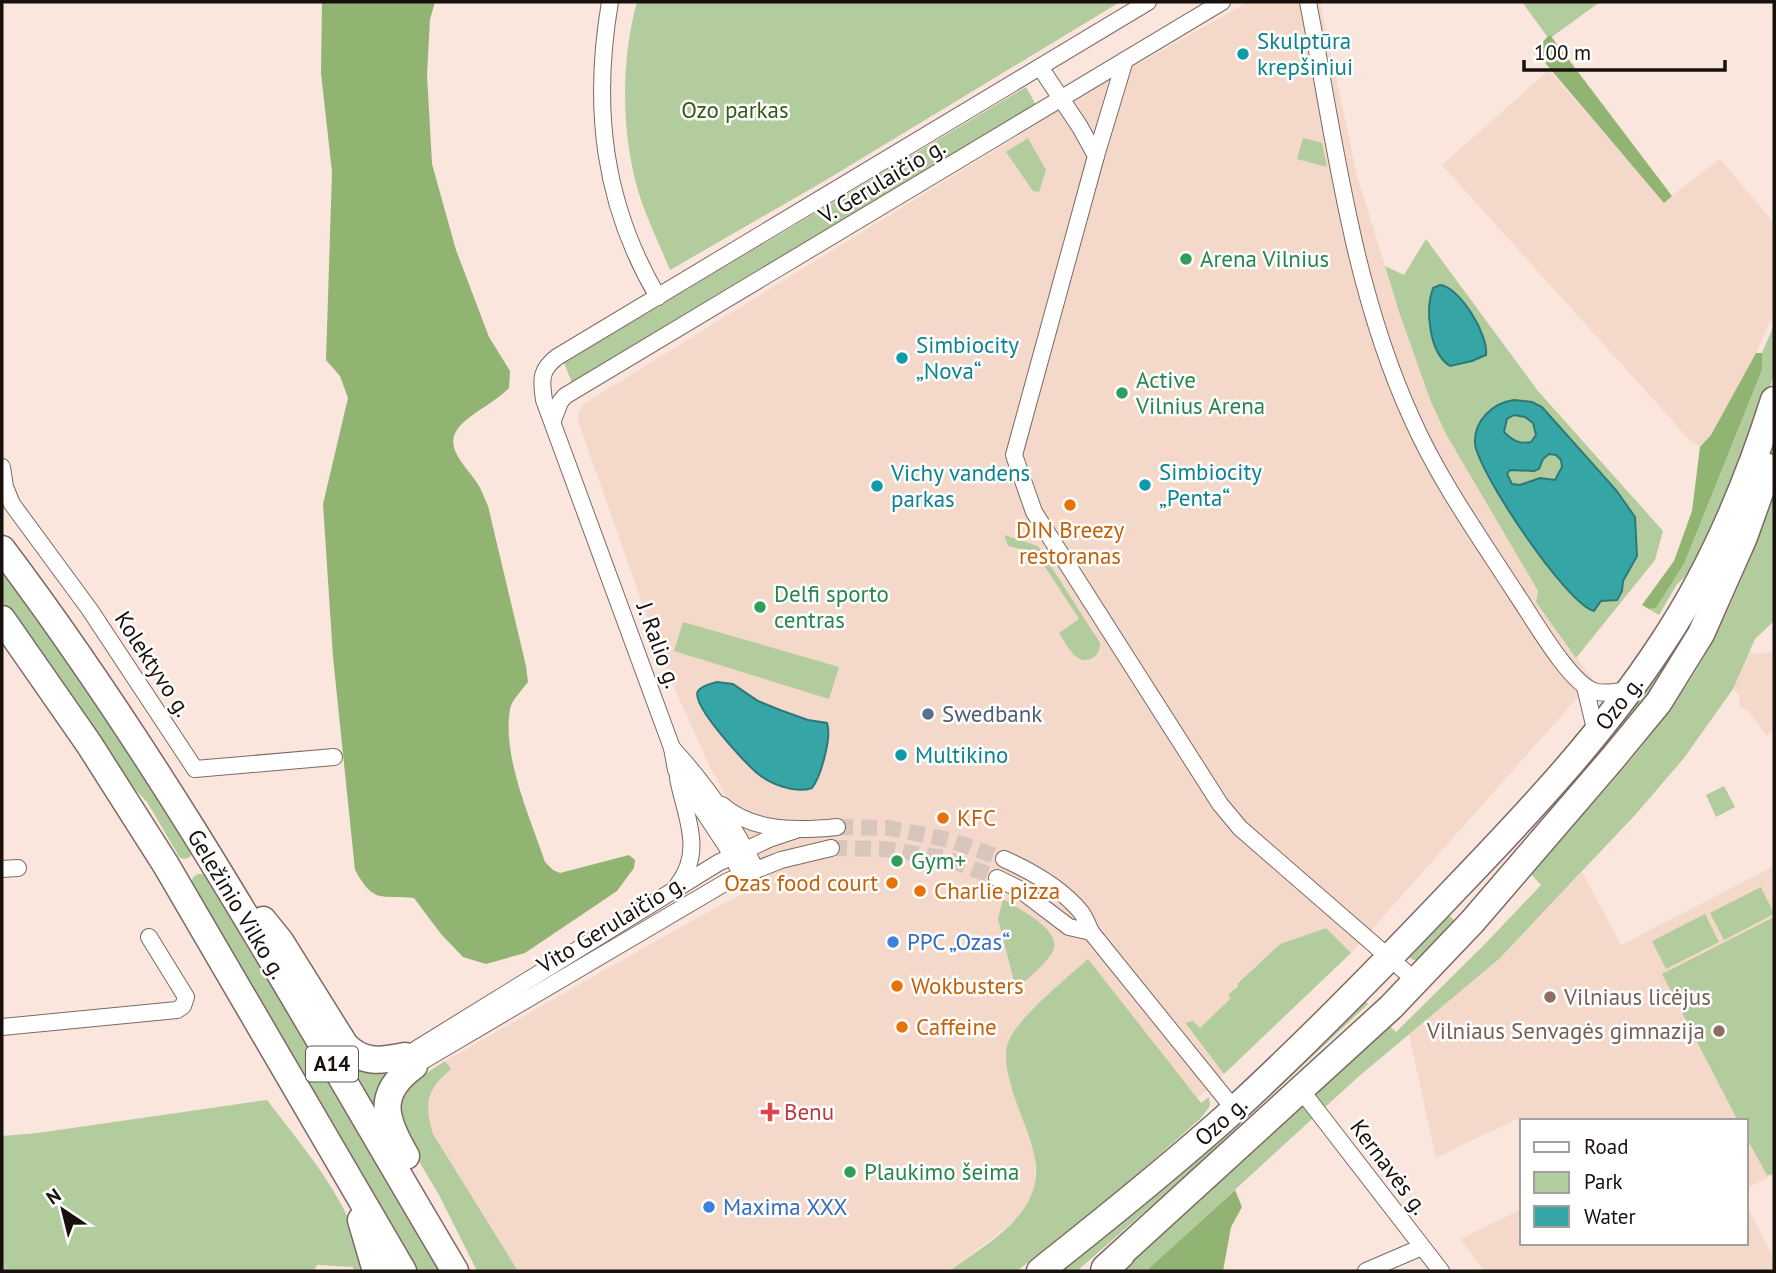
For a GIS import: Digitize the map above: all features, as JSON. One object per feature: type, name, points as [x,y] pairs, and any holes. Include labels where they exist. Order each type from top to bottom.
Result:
[{"type":"main road","name":"Ozo g.","points":[[1040,1271],[1234,1110],[1390,958],[1481,862],[1596,733],[1664,641],[1700,580],[1757,454],[1774,400]]},
{"type":"main road","name":"Ozo g.","points":[[1109,1266],[1391,1007],[1472,922],[1658,702],[1701,634],[1744,537],[1774,450]]},
{"type":"main road","name":"Geležinio Vilko g.","points":[[2,549],[107,697],[207,852],[457,1271]]},
{"type":"main road","name":"Geležinio Vilko g.","points":[[2,619],[89,744],[166,865],[403,1271]]},
{"type":"main road","points":[[166,865],[176,871],[192,869],[207,852],[280,940],[345,1045],[363,1059],[410,1061],[388,1100],[390,1129],[438,1209],[457,1271]]},
{"type":"main road","points":[[339,1159],[376,1271]]},
{"type":"street","points":[[610,2],[603,43],[601,95],[610,181],[625,231],[658,297]]},
{"type":"street","name":"V. Gerulaičio g.","points":[[541,381],[542,372],[548,364],[1148,2]]},
{"type":"street","name":"V. Gerulaičio g.","points":[[565,396],[1222,2]]},
{"type":"street","points":[[1308,2],[1341,179],[1360,263],[1402,395],[1422,440],[1468,520],[1554,650],[1585,687],[1596,733]]},
{"type":"street","points":[[1125,60],[1014,455],[1023,485],[1034,512],[1220,804],[1240,828],[1416,981]]},
{"type":"street","points":[[1040,67],[1096,156]]},
{"type":"street","points":[[541,381],[555,394],[565,396],[556,408],[553,420]]},
{"type":"street","points":[[541,381],[544,400],[553,420]]},
{"type":"street","name":"J. Ralio g.","points":[[553,420],[673,748],[676,770],[739,852],[749,872]]},
{"type":"street","name":"Kolektyvo g.","points":[[2,467],[5,488],[12,504],[90,610],[195,769],[334,757]]},
{"type":"street","points":[[1585,687],[1597,692],[1630,690]]},
{"type":"street","points":[[673,748],[709,795],[739,852]]},
{"type":"street","points":[[676,770],[693,847],[686,875],[676,888]]},
{"type":"street","points":[[709,795],[736,817],[748,822],[796,830],[837,827]]},
{"type":"street","name":"Vito Gerulaičio g.","points":[[410,1061],[676,888],[739,852],[796,830]]},
{"type":"street","name":"Vito Gerulaičio g.","points":[[410,1061],[749,872],[781,860],[831,848]]},
{"type":"street","points":[[1004,859],[1058,891],[1082,913],[1091,932],[1234,1110]]},
{"type":"street","points":[[997,878],[1019,889],[1069,927],[1091,932]]},
{"type":"street","points":[[2,1027],[177,1010],[183,1006],[186,997],[149,937]]},
{"type":"street","name":"Kernavės g.","points":[[1301,1090],[1441,1271]]},
{"type":"street","points":[[1366,1271],[1422,1247]]},
{"type":"shaded area","points":[[1248,2],[1320,2],[1357,175],[1399,312],[1431,402],[1446,434],[1538,591],[1536,602],[1593,680],[1351,953],[1326,928],[1280,944],[1237,983],[1231,998],[1200,1028],[1185,1024],[1224,1074],[1197,1099],[1149,1038],[1048,996],[1017,1027],[1008,1041],[1007,1066],[1012,1089],[1035,1157],[1035,1188],[1022,1215],[949,1271],[518,1271],[433,1134],[426,1110],[432,1091],[450,1069],[445,1061],[702,915],[771,879],[709,765],[664,665],[578,421],[582,405],[1092,90]]},
{"type":"shaded area","points":[[1549,70],[1664,202],[1720,159],[1774,223],[1774,312],[1756,353],[1711,435],[1700,447],[1688,438],[1442,165]]},
{"type":"shaded area","points":[[1749,650],[1754,654],[1774,652],[1774,731],[1766,735],[1748,711],[1740,706],[1739,694],[1733,689]]},
{"type":"shaded area","name":"Vilniaus licėjus","points":[[1774,866],[1774,1174],[1748,1188],[1748,1119],[1520,1119],[1520,1124],[1517,1119],[1436,1158],[1409,1035],[1499,959],[1582,872],[1621,945]]},
{"type":"shaded area","points":[[1748,1208],[1774,1259],[1774,1271],[1484,1271],[1460,1239],[1520,1210],[1520,1245],[1748,1245]]},
{"type":"green space","points":[[322,2],[435,2],[430,19],[427,75],[432,164],[456,250],[489,337],[510,371],[509,388],[465,421],[457,430],[454,446],[488,506],[526,666],[528,682],[510,709],[510,747],[514,767],[545,862],[553,870],[560,873],[629,855],[635,860],[634,868],[617,891],[525,953],[486,964],[463,957],[441,934],[414,898],[379,896],[367,888],[355,870],[333,657],[323,504],[348,398],[340,376],[326,360],[332,172],[321,73]]},
{"type":"green space","name":"Ozo parkas","points":[[637,2],[1120,2],[826,180],[670,270],[641,200],[634,177],[626,127],[628,50]]},
{"type":"green space","points":[[1522,2],[1600,2],[1549,39]]},
{"type":"green space","points":[[1550,35],[1672,196],[1664,203],[1541,58],[1541,45]]},
{"type":"green space","points":[[1026,87],[1036,105],[572,383],[564,363]]},
{"type":"green space","points":[[1028,138],[1046,170],[1039,192],[1033,191],[1006,152]]},
{"type":"green space","points":[[1303,138],[1322,143],[1327,167],[1297,159]]},
{"type":"green space","points":[[1426,239],[1538,391],[1663,531],[1655,560],[1576,658],[1536,602],[1538,591],[1446,434],[1431,402],[1385,266],[1404,275]]},
{"type":"green space","points":[[1774,325],[1774,374],[1759,424],[1732,494],[1688,574],[1677,584],[1659,615],[1649,609],[1656,608],[1684,564],[1762,370],[1762,353]]},
{"type":"green space","points":[[1756,353],[1762,353],[1762,370],[1684,564],[1656,608],[1649,609],[1642,605],[1674,561],[1692,511],[1700,447],[1711,435]]},
{"type":"green space","points":[[1774,490],[1774,621],[1755,639],[1733,689],[1684,758],[1636,814],[1499,959],[1358,1077],[1146,1271],[1122,1271],[1386,1023],[1396,1032],[1541,885],[1530,873],[1645,743],[1704,657],[1743,575]]},
{"type":"green space","points":[[1004,535],[1038,546],[1100,643],[1094,657],[1081,659],[1068,648],[1059,633],[1079,619],[1036,553],[1008,546]]},
{"type":"green space","points":[[1725,550],[1678,663],[1554,817],[1545,809],[1448,914],[1457,923],[1420,960],[1413,960],[1405,954]]},
{"type":"green space","points":[[2,561],[85,680],[192,853],[190,857],[180,858],[147,802],[119,772],[2,601]]},
{"type":"green space","points":[[683,622],[839,667],[829,699],[674,651]]},
{"type":"green space","points":[[1724,786],[1735,807],[1716,817],[1706,795]]},
{"type":"green space","points":[[198,874],[210,878],[442,1271],[414,1271],[191,885],[193,877]]},
{"type":"green space","points":[[1761,887],[1774,914],[1724,940],[1710,913]]},
{"type":"green space","points":[[1003,899],[1038,921],[1052,937],[1054,945],[1045,963],[1016,989],[998,919]]},
{"type":"green space","points":[[1705,914],[1719,942],[1666,969],[1652,941]]},
{"type":"green space","points":[[1774,917],[1774,1174],[1767,1175],[1748,1141],[1748,1119],[1737,1119],[1662,974]]},
{"type":"green space","points":[[1326,928],[1351,953],[1224,1074],[1185,1023],[1193,1021],[1200,1028],[1231,998],[1228,995],[1237,984],[1280,944]]},
{"type":"green space","points":[[1088,959],[1201,1103],[1209,1097],[1210,1106],[1201,1118],[1124,1186],[1017,1271],[949,1271],[1012,1223],[1024,1209],[1032,1193],[1036,1174],[1034,1154],[1010,1082],[1006,1061],[1007,1045],[1014,1031],[1033,1009]]},
{"type":"green space","points":[[1362,997],[1368,1004],[1193,1169],[1077,1271],[1055,1271]]},
{"type":"green space","points":[[340,1055],[392,1070],[384,1128]]},
{"type":"green space","points":[[445,1061],[451,1069],[436,1084],[429,1098],[428,1114],[433,1134],[518,1271],[477,1271],[439,1195],[401,1131],[400,1105],[405,1093],[422,1076]]},
{"type":"green space","points":[[267,1100],[327,1180],[351,1223],[367,1271],[354,1271],[353,1267],[317,1265],[314,1271],[2,1271],[2,1136]]},
{"type":"green space","points":[[1235,1190],[1242,1207],[1231,1227],[1223,1271],[1146,1271]]},
{"type":"water","points":[[1440,285],[1456,294],[1472,314],[1483,336],[1486,355],[1450,366],[1437,351],[1431,330],[1429,307],[1433,288]]},
{"type":"water","points":[[1506,402],[1532,402],[1542,407],[1616,490],[1635,517],[1637,556],[1623,581],[1617,600],[1601,601],[1594,611],[1581,603],[1545,563],[1506,507],[1480,458],[1475,435],[1486,414]],"holes":[[[1514,415],[1525,417],[1533,423],[1536,435],[1531,442],[1516,441],[1504,432],[1507,419]],[[1549,454],[1556,455],[1561,460],[1562,467],[1555,480],[1540,478],[1520,485],[1512,484],[1507,474],[1510,470],[1539,469],[1543,459]]]},
{"type":"water","points":[[717,682],[733,684],[758,701],[780,710],[808,720],[827,723],[825,756],[812,788],[791,789],[769,781],[757,773],[731,746],[710,720],[698,698],[700,689]]},
{"type":"tunnel","points":[[837,827],[889,828],[950,840],[1004,859]]},
{"type":"tunnel","points":[[831,848],[883,849],[945,858],[997,878]]},
{"type":"place","name":"Skulptūra krepšiniui","points":[[1243,54]]},
{"type":"place","name":"Arena Vilnius","points":[[1186,259]]},
{"type":"place","name":"Simbiocity „Nova“","points":[[902,358]]},
{"type":"place","name":"Active Vilnius Arena","points":[[1122,393]]},
{"type":"place","name":"Simbiocity „Penta“","points":[[1145,485]]},
{"type":"place","name":"Vichy vandens parkas","points":[[877,486]]},
{"type":"place","name":"DIN Breezy restoranas","points":[[1070,505]]},
{"type":"place","name":"Delfi sporto centras","points":[[760,607]]},
{"type":"place","name":"Swedbank","points":[[928,714]]},
{"type":"place","name":"Multikino","points":[[901,755]]},
{"type":"place","name":"KFC","points":[[943,818]]},
{"type":"place","name":"Gym+","points":[[897,861]]},
{"type":"place","name":"Ozas food court","points":[[892,883]]},
{"type":"place","name":"Charlie pizza","points":[[920,891]]},
{"type":"place","name":"PPC „Ozas“","points":[[893,942]]},
{"type":"place","name":"Wokbusters","points":[[897,986]]},
{"type":"place","name":"Vilniaus licėjus","points":[[1550,997]]},
{"type":"place","name":"Caffeine","points":[[902,1027]]},
{"type":"place","name":"Vilniaus Senvagės gimnazija","points":[[1719,1031]]},
{"type":"place","name":"Benu","points":[[770,1112]]},
{"type":"place","name":"Plaukimo šeima","points":[[850,1172]]},
{"type":"place","name":"Maxima XXX","points":[[709,1207]]}]
